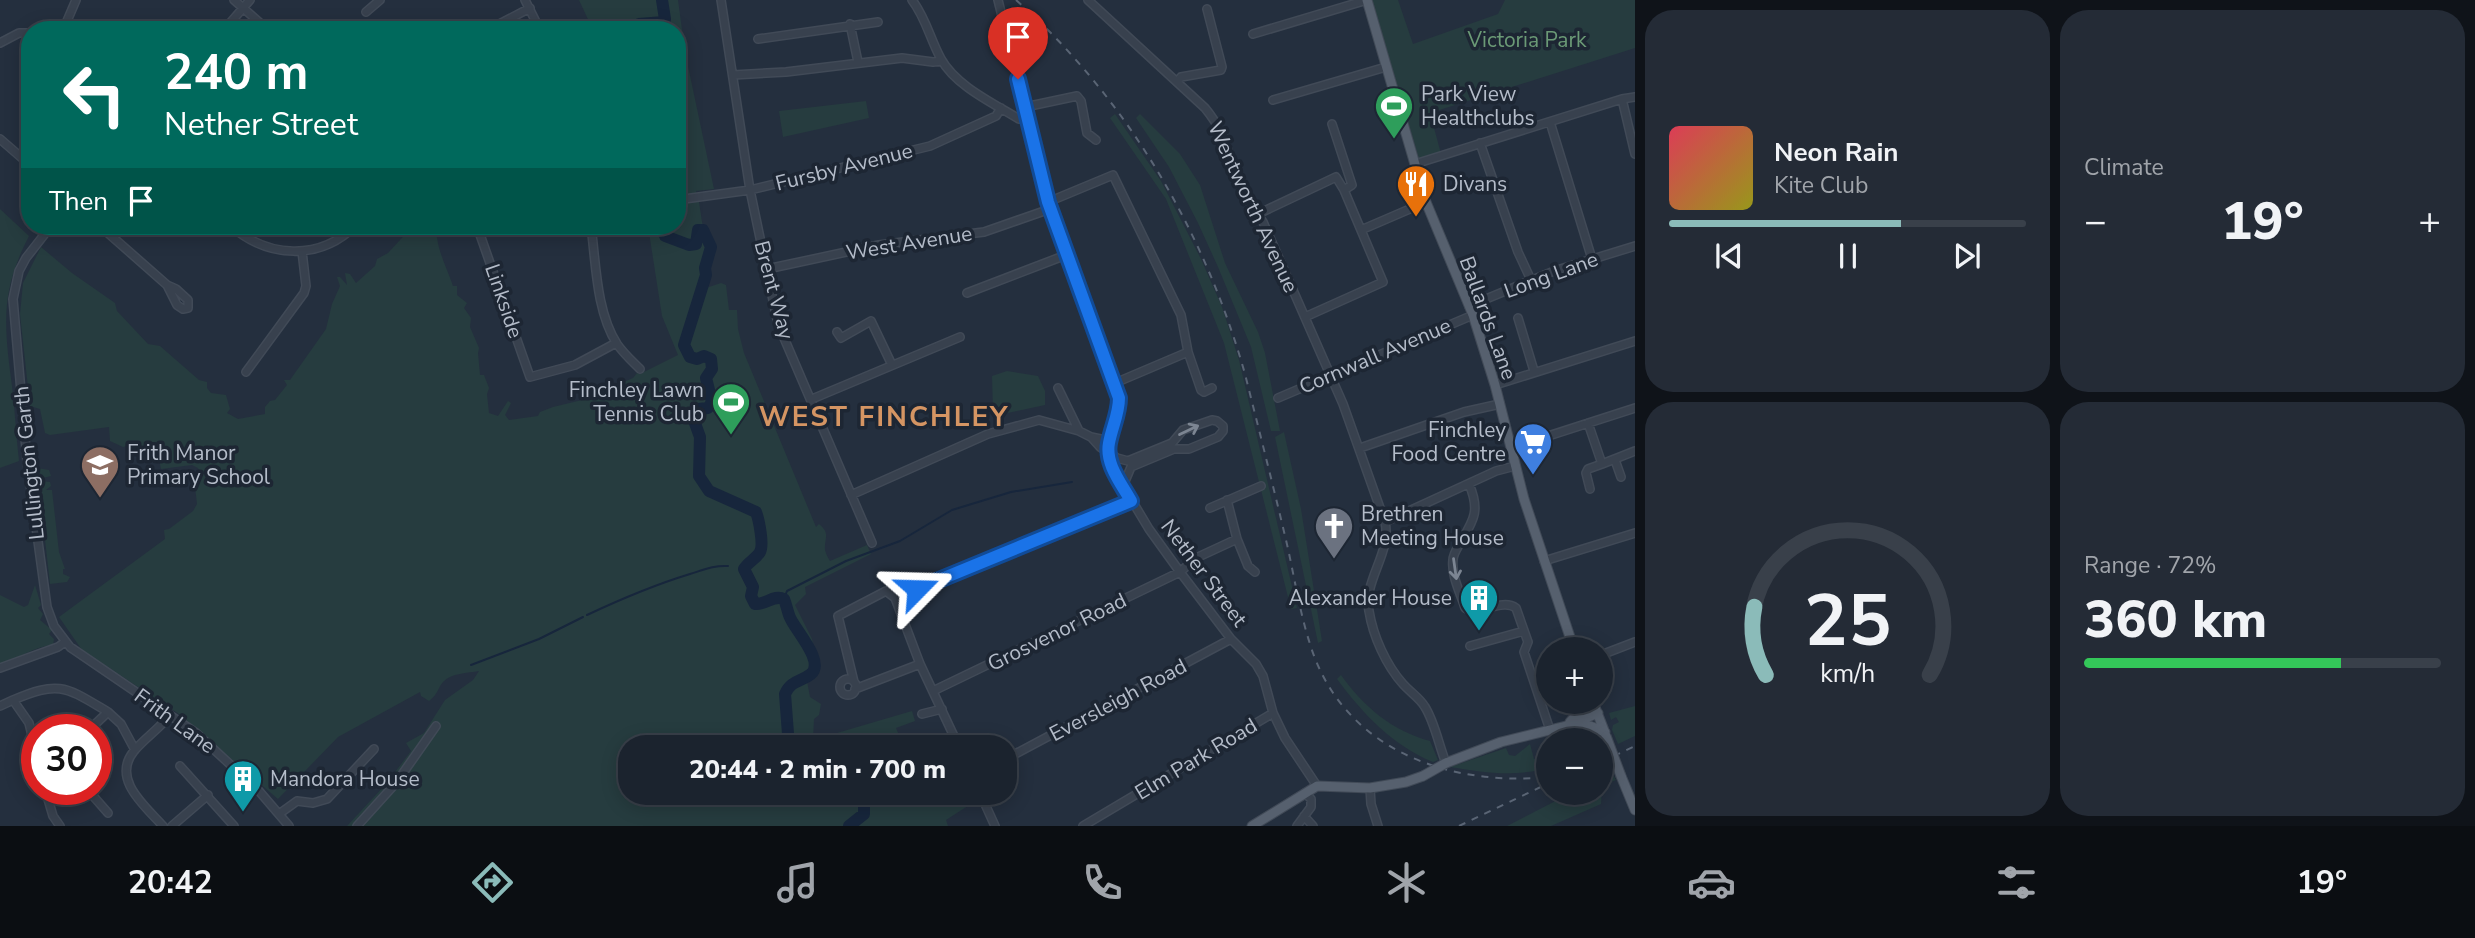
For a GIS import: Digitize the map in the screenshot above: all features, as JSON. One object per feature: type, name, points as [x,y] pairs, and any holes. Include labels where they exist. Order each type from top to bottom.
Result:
[{"type":"main road","name":"Ballards Lane","points":[[1367,0],[1426,202],[1471,310],[1495,385],[1515,466],[1570,637]]},
{"type":"main road","points":[[1566,726],[1578,714]]},
{"type":"main road","points":[[1558,728],[1596,714]]},
{"type":"main road","points":[[1566,726],[1594,728]]},
{"type":"main road","points":[[1252,826],[1317,786],[1370,788],[1406,782],[1500,742],[1536,733]]},
{"type":"main road","points":[[1613,755],[1621,776],[1631,790],[1635,810]]},
{"type":"street","points":[[69,21],[76,0]]},
{"type":"street","points":[[234,0],[258,21]]},
{"type":"street","points":[[232,21],[250,0]]},
{"type":"street","points":[[366,12],[380,0]]},
{"type":"street","points":[[526,0],[536,21]]},
{"type":"street","name":"Brent Way","points":[[721,0],[750,190],[778,324],[872,543]]},
{"type":"street","points":[[912,0],[919,9],[942,61],[961,82],[1001,108],[1019,118],[1027,119]]},
{"type":"street","points":[[998,0],[1049,206],[1115,383],[1119,408],[1108,452]]},
{"type":"street","name":"Wentworth Avenue","points":[[1087,0],[1206,108],[1217,123],[1230,151],[1242,190],[1258,214],[1330,375],[1360,448],[1385,522]]},
{"type":"street","points":[[1253,34],[1367,0]]},
{"type":"street","points":[[505,21],[530,8]]},
{"type":"street","points":[[1177,82],[1181,78],[1221,70],[1207,9]]},
{"type":"street","points":[[758,39],[878,22]]},
{"type":"street","points":[[850,24],[858,62]]},
{"type":"street","points":[[0,43],[21,33]]},
{"type":"street","points":[[733,75],[786,72],[902,58],[942,61]]},
{"type":"street","points":[[1273,100],[1386,67]]},
{"type":"street","points":[[1025,107],[1077,96],[1081,101],[1087,133],[1096,140]]},
{"type":"street","points":[[1415,164],[1635,97]]},
{"type":"street","points":[[1622,99],[1635,154]]},
{"type":"street","name":"Fursby Avenue","points":[[686,198],[750,190],[930,146],[996,116],[1001,108]]},
{"type":"street","points":[[1550,122],[1592,259]]},
{"type":"street","points":[[1332,124],[1352,185],[1344,190]]},
{"type":"street","points":[[0,139],[21,157]]},
{"type":"street","points":[[1480,143],[1518,252],[1531,280]]},
{"type":"street","name":"West Avenue","points":[[767,269],[879,245],[984,232],[1049,206],[1113,175],[1181,315],[1188,352]]},
{"type":"street","points":[[1258,214],[1336,177],[1344,190],[1383,282],[1305,317]]},
{"type":"street","points":[[1361,230],[1426,202]]},
{"type":"street","name":"Lullington Garth","points":[[43,235],[19,271],[13,309],[27,461],[43,587],[54,626]]},
{"type":"street","points":[[110,235],[167,285]]},
{"type":"street","points":[[244,235],[265,247],[286,252],[318,249],[343,235]]},
{"type":"street","name":"Linkside","points":[[480,235],[528,379],[575,365],[617,343]]},
{"type":"street","points":[[592,235],[604,310],[617,343],[640,369]]},
{"type":"street","name":"Long Lane","points":[[1471,310],[1531,280],[1635,246]]},
{"type":"street","points":[[246,372],[304,293],[306,285],[302,251]]},
{"type":"street","points":[[967,293],[1066,255]]},
{"type":"street","name":"Cornwall Avenue","points":[[1278,397],[1471,310]]},
{"type":"street","points":[[1518,318],[1534,371]]},
{"type":"street","points":[[837,332],[841,338],[871,321],[892,365]]},
{"type":"street","points":[[812,399],[960,337]]},
{"type":"street","points":[[1495,385],[1635,341]]},
{"type":"street","points":[[1115,383],[1188,352],[1201,390],[1204,392],[1212,388]]},
{"type":"street","points":[[1058,388],[1079,431]]},
{"type":"street","points":[[1360,448],[1464,412],[1500,404]]},
{"type":"street","points":[[1511,448],[1635,408]]},
{"type":"street","points":[[851,495],[999,430],[1039,420],[1110,441]]},
{"type":"street","points":[[1091,437],[1117,458],[1128,461],[1172,443],[1183,430],[1212,420],[1223,426],[1218,438],[1189,449],[1174,449],[1131,467],[1123,486]]},
{"type":"street","points":[[1588,423],[1602,464]]},
{"type":"street","points":[[1590,489],[1586,473],[1588,469],[1635,451]]},
{"type":"street","name":"Nether Street","points":[[1108,452],[1113,470],[1131,501],[1180,572],[1231,639],[1264,676],[1273,713],[1285,738],[1317,786]]},
{"type":"street","points":[[1615,460],[1621,477]]},
{"type":"street","points":[[1446,763],[1426,708],[1390,667],[1369,612],[1371,585],[1386,542],[1385,522],[1496,471],[1515,466]]},
{"type":"street","points":[[1469,484],[1476,508],[1475,517],[1452,560],[1465,608],[1475,613],[1507,604],[1513,605],[1528,642],[1524,652],[1549,728]]},
{"type":"street","points":[[1210,508],[1261,486]]},
{"type":"street","points":[[1227,500],[1237,539],[1248,566],[1255,572]]},
{"type":"street","points":[[895,598],[1131,501]]},
{"type":"street","points":[[1545,561],[1635,533]]},
{"type":"street","name":"Grosvenor Road","points":[[933,691],[1180,572],[1196,558],[1237,539]]},
{"type":"street","points":[[920,664],[855,685],[838,616],[886,591],[895,598],[920,664],[954,735]]},
{"type":"street","name":"Frith Lane","points":[[54,626],[65,642],[84,658],[170,715],[224,757],[259,790],[289,826]]},
{"type":"street","points":[[1470,646],[1524,631]]},
{"type":"street","name":"Eversleigh Road","points":[[1017,754],[1231,639]]},
{"type":"street","points":[[0,668],[65,642]]},
{"type":"street","points":[[1613,651],[1634,643]]},
{"type":"street","points":[[0,706],[48,687],[60,688],[108,712],[121,724],[135,750]]},
{"type":"street","points":[[13,701],[22,714]]},
{"type":"street","points":[[922,714],[942,709]]},
{"type":"street","name":"Elm Park Road","points":[[1083,826],[1273,713]]},
{"type":"street","points":[[163,826],[135,794],[126,778],[128,763],[135,750],[170,715]]},
{"type":"street","points":[[357,826],[396,783],[436,726]]},
{"type":"street","points":[[279,814],[297,801],[313,803],[327,799],[374,749]]},
{"type":"street","points":[[360,764],[367,771]]},
{"type":"street","points":[[180,765],[208,795],[230,825]]},
{"type":"street","points":[[1370,788],[1371,804],[1378,826]]},
{"type":"street","points":[[1297,826],[1311,807],[1311,799],[1305,793]]},
{"type":"street","points":[[172,826],[208,795]]},
{"type":"street","points":[[50,805],[60,826]]},
{"type":"street","points":[[101,805],[108,813]]},
{"type":"street","points":[[985,805],[995,826]]},
{"type":"street","points":[[1304,816],[1314,826]]},
{"type":"green space","points":[[579,0],[678,0],[681,21],[589,21]]},
{"type":"green space","name":"Victoria Park","points":[[1372,0],[1398,0],[1413,44],[1498,14],[1505,0],[1635,0],[1635,48],[1430,113],[1440,153],[1419,159]]},
{"type":"green space","points":[[686,57],[714,189],[696,191],[697,195],[690,202],[699,202],[703,228],[713,245],[703,289],[721,283],[726,285],[729,310],[737,310],[744,353],[816,527],[819,524],[825,531],[825,550],[829,560],[867,545],[871,554],[805,587],[806,594],[795,605],[812,639],[819,670],[807,681],[810,697],[821,704],[819,715],[814,719],[813,735],[618,735],[618,805],[969,805],[946,820],[948,826],[347,826],[386,784],[411,751],[406,743],[424,733],[445,700],[473,680],[479,671],[450,677],[429,701],[421,696],[420,692],[338,737],[278,799],[179,714],[82,650],[59,617],[165,539],[164,530],[193,511],[197,504],[195,487],[201,475],[198,468],[192,465],[161,469],[156,444],[130,455],[127,446],[110,441],[109,427],[50,435],[45,433],[40,409],[30,406],[20,314],[23,283],[41,247],[115,303],[117,311],[148,344],[160,346],[199,380],[207,382],[211,393],[226,395],[230,409],[227,413],[238,419],[265,414],[265,407],[275,400],[287,385],[284,380],[290,380],[326,329],[340,286],[337,277],[347,285],[345,273],[350,274],[356,283],[375,266],[377,259],[388,253],[405,235],[437,235],[453,286],[457,286],[457,295],[467,303],[464,308],[471,318],[470,327],[479,348],[480,375],[484,375],[489,388],[489,413],[498,416],[508,401],[511,403],[505,415],[509,420],[538,416],[540,412],[582,400],[633,378],[637,373],[640,374],[678,355],[662,316],[649,235],[686,235]]},
{"type":"green space","points":[[866,101],[869,118],[783,137],[779,111]]},
{"type":"green space","points":[[1115,114],[1161,181],[1222,307],[1239,360],[1297,608],[1291,609],[1224,343],[1166,199],[1110,118]]},
{"type":"green space","points":[[1140,114],[1180,154],[1200,185],[1225,263],[1258,332],[1265,353],[1280,431],[1271,431],[1251,347],[1218,267],[1169,167],[1136,118]]},
{"type":"green space","points":[[0,209],[21,229],[21,235],[29,236],[13,274],[6,326],[19,461],[0,468]]},
{"type":"green space","points":[[1007,371],[1038,376],[1045,391],[1045,405],[999,415],[993,412],[992,376]]},
{"type":"green space","points":[[1284,432],[1301,509],[1322,641],[1318,643],[1275,437]]},
{"type":"green space","points":[[37,468],[49,470],[51,476],[43,478],[42,481],[50,482],[51,486],[46,490],[52,490],[59,552],[65,569],[63,574],[70,577],[67,582],[50,584]]},
{"type":"green space","points":[[35,585],[41,605],[38,608],[43,614],[40,620],[52,630],[49,634],[54,639],[53,645],[33,650],[0,666],[0,595],[24,607],[28,605]]},
{"type":"green space","points":[[1341,675],[1359,697],[1380,716],[1403,731],[1430,741],[1438,760],[1433,762],[1418,755],[1379,727],[1337,679]]},
{"type":"green space","points":[[1635,706],[1635,736],[1618,744],[1612,728],[1619,722],[1616,717],[1611,720],[1609,714]]},
{"type":"green space","points":[[912,711],[915,721],[896,728],[899,735],[830,735]]},
{"type":"green space","points":[[1530,744],[1536,759],[1536,770],[1500,773],[1450,767],[1506,748],[1509,755],[1515,756]]},
{"type":"green space","points":[[1548,805],[1599,805],[1551,826],[1507,826]]},
{"type":"waterway","points":[[662,0],[664,21]]},
{"type":"waterway","points":[[665,235],[689,245],[696,244],[698,230],[703,230],[711,247],[705,268],[706,275],[684,345],[690,357],[697,359],[704,356],[711,359],[712,369],[706,378],[712,402],[708,408],[698,409],[692,415],[700,437],[699,476],[709,491],[756,512],[761,532],[761,549],[744,569],[753,587],[751,596],[755,604],[777,598],[784,599],[791,620],[807,644],[814,661],[811,674],[793,684],[785,694],[788,735]]},
{"type":"waterway","points":[[784,599],[787,591],[846,561],[900,541],[952,510],[1011,492],[1072,482]]},
{"type":"waterway","points":[[587,615],[664,583],[709,568],[728,566]]},
{"type":"waterway","points":[[471,665],[539,639],[583,617]]},
{"type":"waterway","points":[[849,826],[864,814],[864,805]]},
{"type":"railway","points":[[1016,0],[1056,38],[1127,124],[1184,219],[1208,269],[1245,374],[1303,618],[1325,680],[1347,710],[1373,735],[1404,754],[1437,767],[1474,775],[1536,777]]},
{"type":"railway","points":[[1613,756],[1635,746]]},
{"type":"railway","points":[[1459,826],[1536,789]]},
{"type":"place","name":"Park View Healthclubs","points":[[1394,140]]},
{"type":"place","name":"Divans","points":[[1416,218]]},
{"type":"place","name":"Finchley Lawn Tennis Club","points":[[731,436]]},
{"type":"place","name":"Finchley Food Centre","points":[[1533,476]]},
{"type":"place","name":"Frith Manor Primary School","points":[[100,499]]},
{"type":"place","name":"Brethren Meeting House","points":[[1334,560]]},
{"type":"place","name":"Alexander House","points":[[1479,632]]},
{"type":"place","name":"Mandora House","points":[[243,813]]},
{"type":"district","name":"WEST FINCHLEY","points":[[884,417]]},
{"type":"route","points":[[917,589],[1131,501],[1109,460],[1110,441],[1119,408],[1115,383],[1048,202],[1018,79]]}]
